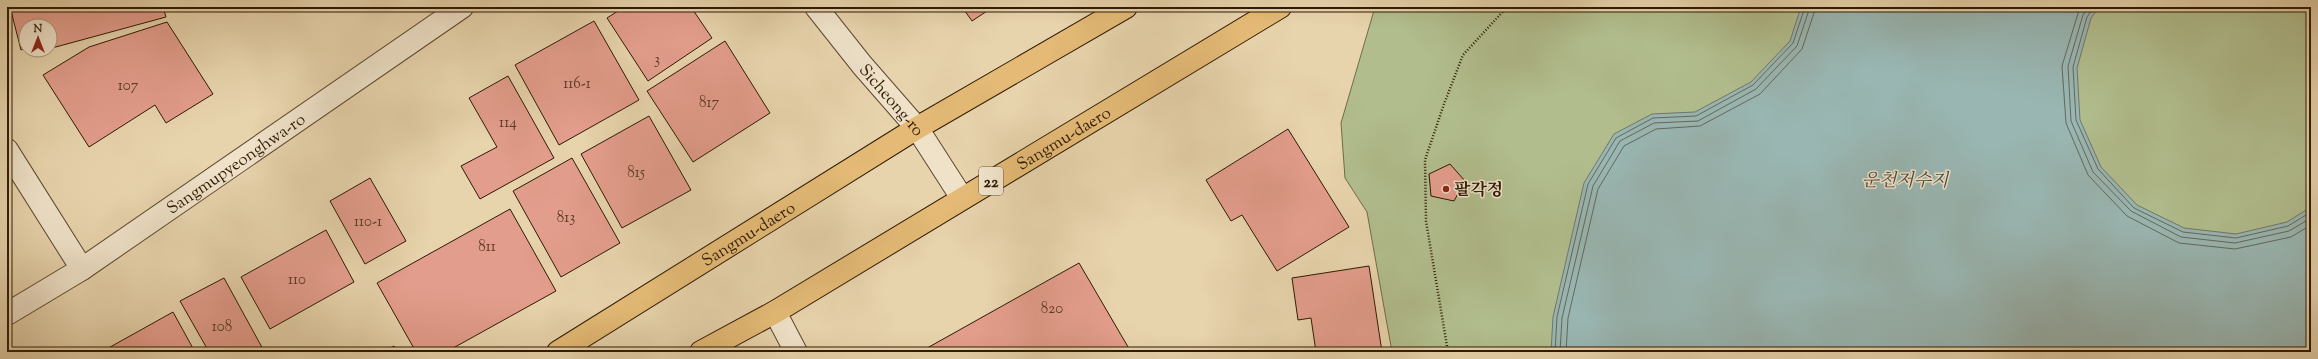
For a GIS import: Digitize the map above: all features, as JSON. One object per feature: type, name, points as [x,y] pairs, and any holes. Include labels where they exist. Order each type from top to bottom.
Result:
[{"type":"main road","name":"Sangmu-daero","points":[[558,352],[917,128],[1126,7]]},
{"type":"main road","name":"Sangmu-daero","points":[[701,352],[775,312],[1280,7]]},
{"type":"street","name":"Sangmupyeonghwa-ro","points":[[7,314],[82,269],[462,7]]},
{"type":"street","name":"Sicheong-ro","points":[[816,7],[862,65],[917,128],[962,198]]},
{"type":"street","points":[[7,150],[82,269]]},
{"type":"street","points":[[775,312],[796,352]]},
{"type":"path","points":[[1448,352],[1426,221],[1425,160],[1444,104],[1464,55],[1507,7]]},
{"type":"green space","points":[[1375,7],[2311,7],[2311,352],[1392,352],[1367,212],[1345,178],[1341,123]]},
{"type":"water","name":"운천저수지","points":[[1801,7],[2099,7],[2091,18],[2077,68],[2080,120],[2101,167],[2137,205],[2184,228],[2236,234],[2287,222],[2311,207],[2311,352],[1551,352],[1553,317],[1584,183],[1614,134],[1652,114],[1695,112],[1751,82],[1790,41]]},
{"type":"building","points":[[10,7],[163,7],[166,17],[58,46],[58,18],[18,18],[18,38]]},
{"type":"building","points":[[624,7],[691,7],[712,38],[648,81],[607,18]]},
{"type":"building","points":[[962,7],[993,7],[972,21]]},
{"type":"building","points":[[594,21],[639,100],[559,145],[515,65]]},
{"type":"building","points":[[167,22],[213,94],[166,123],[155,105],[89,147],[43,75],[89,47]]},
{"type":"building","points":[[725,41],[770,113],[693,162],[647,91]]},
{"type":"building","points":[[508,76],[554,158],[480,199],[461,166],[497,147],[469,98]]},
{"type":"building","points":[[649,116],[691,190],[622,228],[581,154]]},
{"type":"building","points":[[1288,129],[1349,227],[1277,271],[1242,215],[1231,221],[1206,180]]},
{"type":"building","points":[[572,158],[620,243],[561,277],[513,191]]},
{"type":"building","name":"팔각정","points":[[1450,164],[1465,181],[1454,201],[1431,196],[1429,174]]},
{"type":"building","points":[[370,178],[406,241],[365,264],[330,201]]},
{"type":"building","points":[[510,209],[556,291],[446,352],[416,352],[377,283]]},
{"type":"building","points":[[326,230],[354,282],[270,329],[241,277]]},
{"type":"building","points":[[1079,263],[1131,352],[920,352]]},
{"type":"building","points":[[1369,266],[1382,352],[1316,352],[1311,318],[1298,320],[1292,278]]},
{"type":"building","points":[[224,278],[264,351],[209,352],[180,301]]},
{"type":"building","points":[[173,312],[195,352],[103,352],[103,351]]},
{"type":"building","points":[[394,346],[397,352],[383,352]]},
{"type":"place","name":"팔각정","points":[[1446,189]]}]
